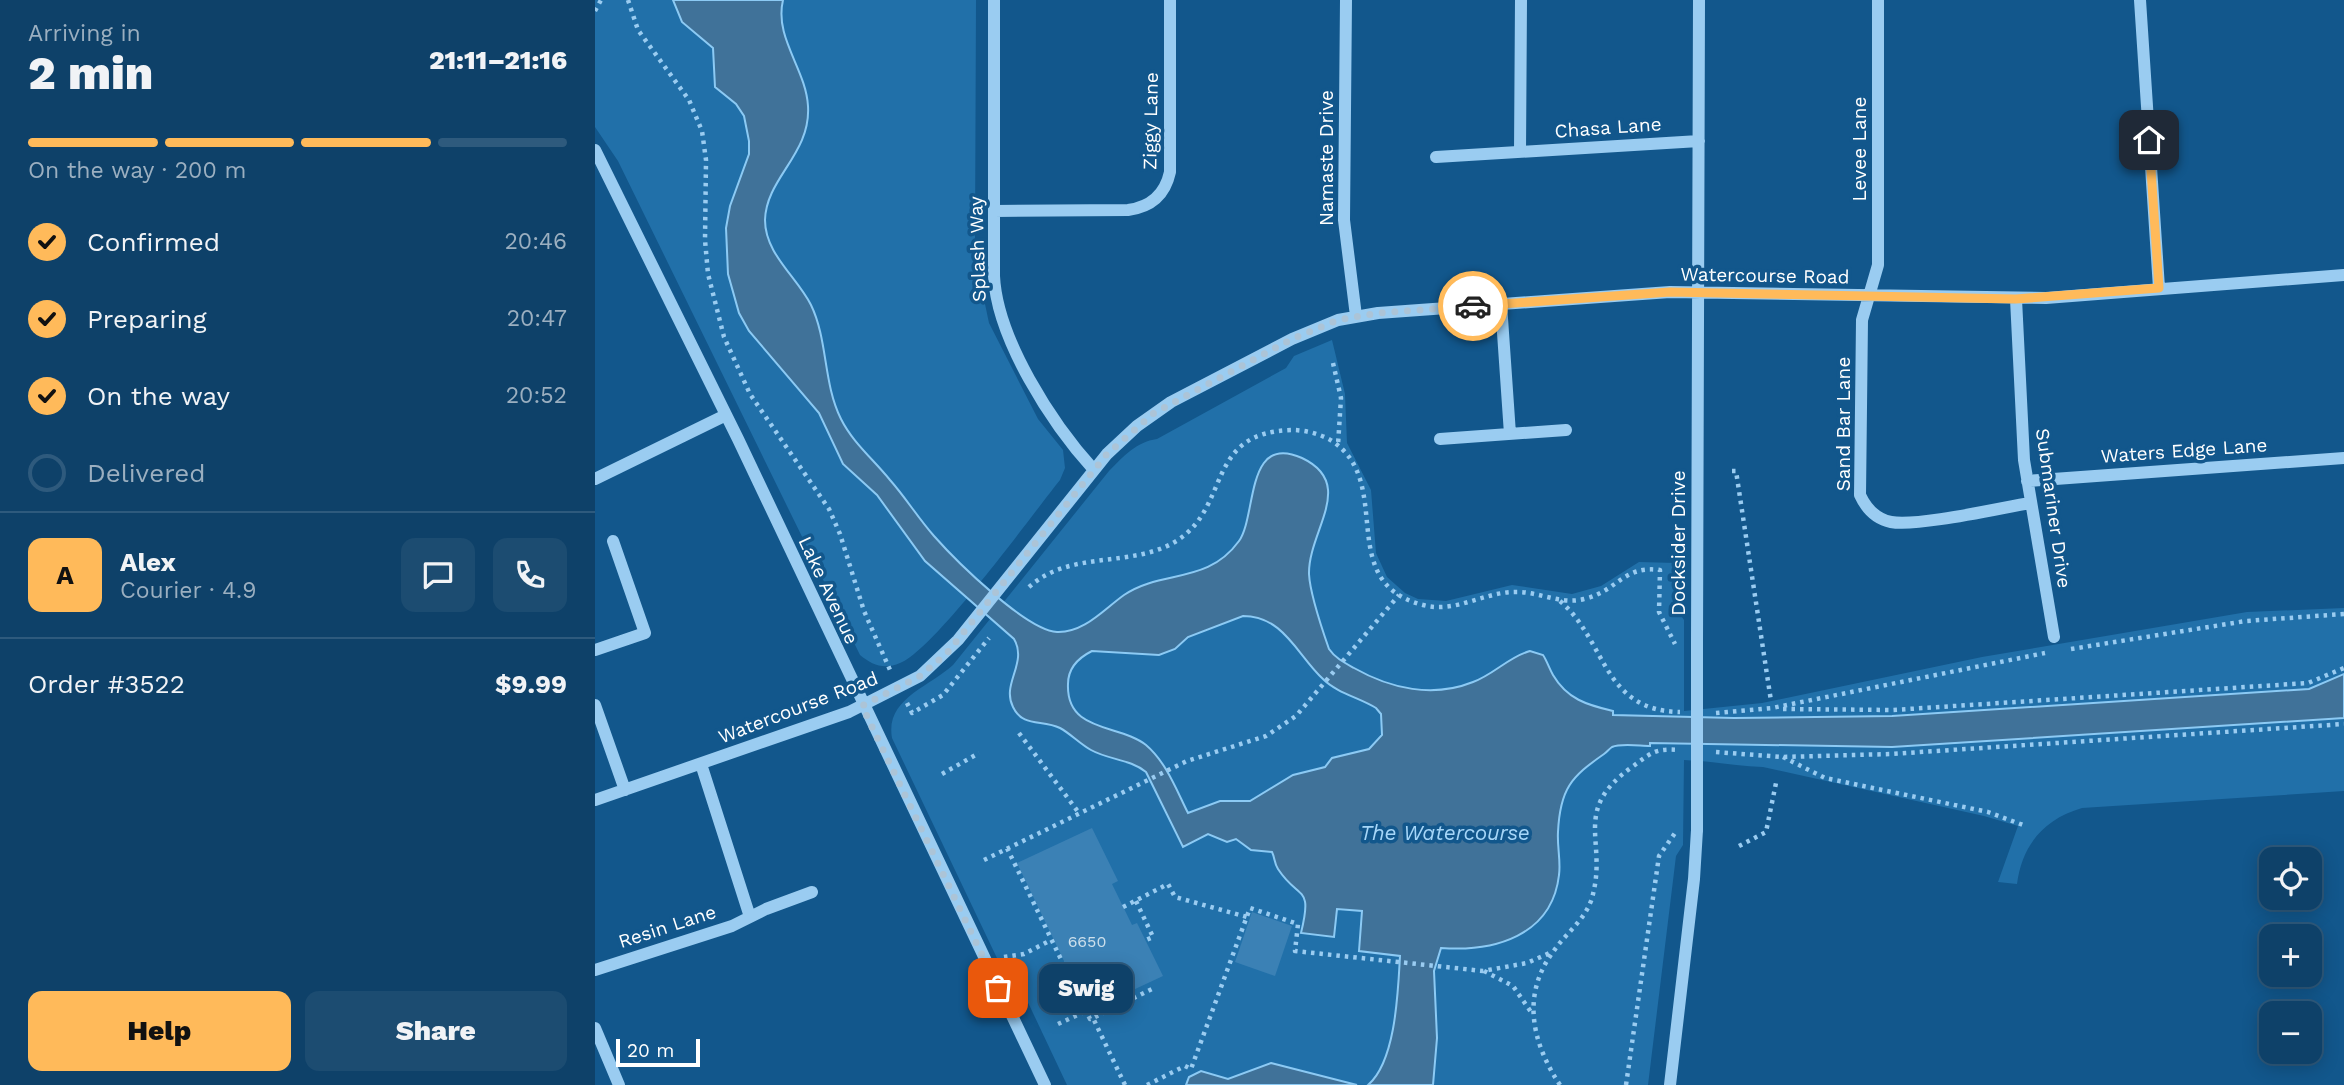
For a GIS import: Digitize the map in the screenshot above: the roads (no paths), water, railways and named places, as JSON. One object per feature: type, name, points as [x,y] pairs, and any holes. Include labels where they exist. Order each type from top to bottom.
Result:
[{"type":"street","name":"Splash Way","points":[[994,0],[995,291],[1001,321],[1048,409],[1094,470]]},
{"type":"street","name":"Ziggy Lane","points":[[994,211],[1128,210],[1148,206],[1156,199],[1170,172],[1170,0]]},
{"type":"street","name":"Namaste Drive","points":[[1346,0],[1344,220],[1356,316]]},
{"type":"street","points":[[1520,152],[1521,0]]},
{"type":"street","name":"Docksider Drive","points":[[1670,1085],[1697,830],[1699,0]]},
{"type":"street","name":"Levee Lane","points":[[1870,297],[1878,265],[1878,0]]},
{"type":"street","points":[[2140,0],[2159,288]]},
{"type":"street","name":"Chasa Lane","points":[[1436,157],[1699,141]]},
{"type":"street","name":"Lake Avenue","points":[[595,150],[726,415],[862,706],[1045,1085]]},
{"type":"street","name":"Watercourse Road","points":[[595,800],[862,706],[899,688],[935,664],[1121,440],[1171,402],[1292,339],[1356,316],[1670,292],[2016,299],[2344,275]]},
{"type":"street","name":"Sand Bar Lane","points":[[1870,297],[1862,320],[1859,485],[1864,504],[1879,518],[1901,523],[2030,503]]},
{"type":"street","name":"Submariner Drive","points":[[2016,299],[2027,481],[2055,637]]},
{"type":"street","points":[[1501,304],[1510,434]]},
{"type":"street","points":[[595,479],[726,415]]},
{"type":"street","points":[[1440,439],[1566,430]]},
{"type":"street","name":"Waters Edge Lane","points":[[2027,481],[2344,458]]},
{"type":"street","points":[[595,650],[645,633],[613,541]]},
{"type":"street","points":[[595,705],[625,790]]},
{"type":"street","points":[[701,764],[750,917]]},
{"type":"street","name":"Resin Lane","points":[[595,970],[732,926],[812,892]]},
{"type":"street","points":[[595,1028],[619,1085]]},
{"type":"water","name":"The Watercourse","points":[[673,0],[783,0],[783,27],[806,92],[807,123],[803,138],[767,205],[766,232],[776,254],[811,305],[820,333],[835,405],[851,436],[944,547],[992,593],[1028,620],[1044,628],[1057,632],[1076,629],[1139,587],[1199,571],[1226,555],[1239,541],[1245,529],[1256,480],[1262,466],[1271,456],[1284,453],[1302,458],[1318,469],[1326,481],[1326,510],[1315,541],[1309,574],[1314,601],[1329,649],[1337,658],[1354,668],[1397,686],[1428,690],[1458,687],[1480,679],[1530,651],[1543,655],[1553,675],[1571,695],[1586,703],[1613,711],[1613,715],[1734,718],[1892,716],[2309,689],[2344,674],[2344,718],[1892,747],[1650,743],[1650,746],[1612,747],[1575,777],[1565,794],[1559,817],[1559,875],[1554,896],[1545,913],[1533,926],[1500,943],[1461,949],[1441,948],[1434,971],[1437,1038],[1433,1085],[1368,1085],[1385,1060],[1390,1043],[1400,956],[1359,951],[1362,911],[1337,909],[1334,937],[1301,933],[1305,900],[1278,869],[1272,852],[1251,850],[1236,839],[1227,842],[1208,834],[1183,847],[1146,772],[1133,764],[1091,750],[1060,728],[1028,720],[1017,714],[1010,698],[1018,657],[1014,639],[925,561],[877,495],[843,464],[819,413],[749,331],[739,313],[728,274],[726,228],[730,206],[749,154],[744,116],[736,104],[715,87],[713,48],[682,22]],"holes":[[[1243,616],[1269,622],[1289,638],[1329,684],[1376,708],[1381,714],[1382,735],[1369,749],[1332,758],[1325,767],[1293,775],[1250,801],[1220,801],[1188,813],[1165,768],[1146,745],[1135,738],[1097,725],[1076,711],[1070,700],[1070,673],[1078,660],[1092,651],[1159,655],[1175,649],[1188,637]]]},
{"type":"water","points":[[1271,1063],[1357,1085],[1186,1085],[1189,1077],[1201,1071],[1228,1079]]},
{"type":"place","name":"Swig","points":[[998,988]]}]
